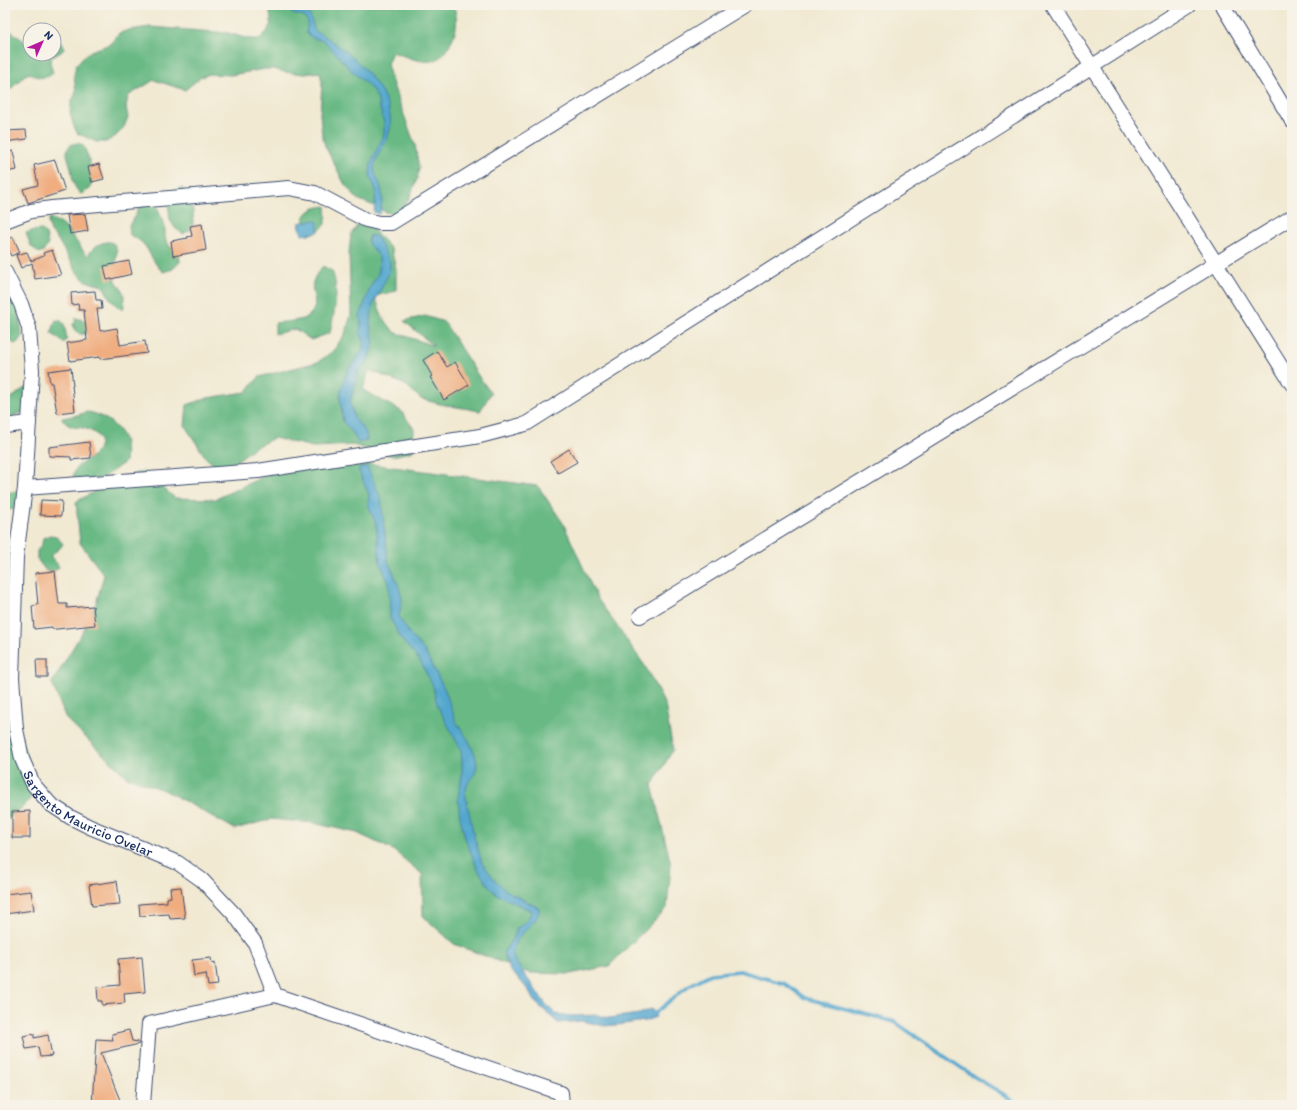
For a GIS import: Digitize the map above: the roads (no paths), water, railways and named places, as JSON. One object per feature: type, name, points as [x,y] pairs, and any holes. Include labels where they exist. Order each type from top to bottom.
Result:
[{"type":"street","points":[[5,221],[31,211],[52,208],[289,188],[315,193],[366,220],[379,223],[391,223],[745,5]]},
{"type":"street","points":[[1053,5],[1292,384]]},
{"type":"street","points":[[25,488],[258,470],[480,436],[526,424],[1190,5]]},
{"type":"street","points":[[1222,5],[1292,121]]},
{"type":"street","points":[[640,616],[1292,217]]},
{"type":"street","name":"Sargento Mauricio Ovelar","points":[[5,272],[21,304],[29,328],[32,371],[25,488],[11,558],[12,678],[16,729],[22,760],[33,784],[50,804],[70,817],[90,827],[178,863],[202,880],[234,914],[255,943],[275,995]]},
{"type":"street","points":[[5,426],[29,423]]},
{"type":"street","points":[[143,1105],[149,1024],[275,995],[561,1093],[562,1105]]},
{"type":"water","points":[[284,5],[291,5],[295,10],[301,10],[308,13],[315,31],[341,48],[354,59],[377,85],[385,99],[390,114],[390,129],[387,139],[376,160],[374,169],[382,192],[380,214],[374,212],[376,190],[370,176],[371,163],[384,134],[384,123],[377,98],[368,85],[351,70],[324,41],[312,38],[306,32],[308,22],[304,16],[293,14]]},
{"type":"water","points":[[315,220],[318,222],[318,232],[302,235],[299,223]]},
{"type":"water","points":[[370,235],[377,237],[390,262],[390,271],[373,305],[370,324],[374,342],[368,361],[358,372],[350,403],[354,417],[366,433],[367,440],[358,443],[353,433],[343,422],[340,398],[347,371],[362,351],[364,341],[360,333],[360,316],[371,285],[379,271],[379,258],[369,245],[368,241]]},
{"type":"water","points":[[367,466],[381,499],[388,561],[397,581],[402,598],[399,617],[411,636],[424,650],[445,690],[456,722],[469,741],[475,754],[477,764],[475,774],[469,781],[465,792],[474,836],[482,863],[505,890],[539,908],[535,920],[519,938],[515,945],[513,952],[515,961],[545,1003],[556,1014],[572,1016],[597,1015],[609,1018],[639,1014],[652,1009],[656,1017],[645,1021],[604,1026],[582,1021],[558,1023],[533,1000],[529,991],[510,971],[503,953],[516,933],[517,928],[526,922],[532,911],[496,894],[485,881],[477,868],[465,838],[460,817],[458,798],[462,776],[461,750],[437,705],[433,686],[420,661],[402,640],[390,618],[389,583],[380,563],[376,524],[368,504],[369,495],[358,469]]},
{"type":"waterway","points":[[651,1014],[654,1014],[688,986],[710,974],[740,971],[785,984],[805,998],[895,1022],[1018,1105]]}]
